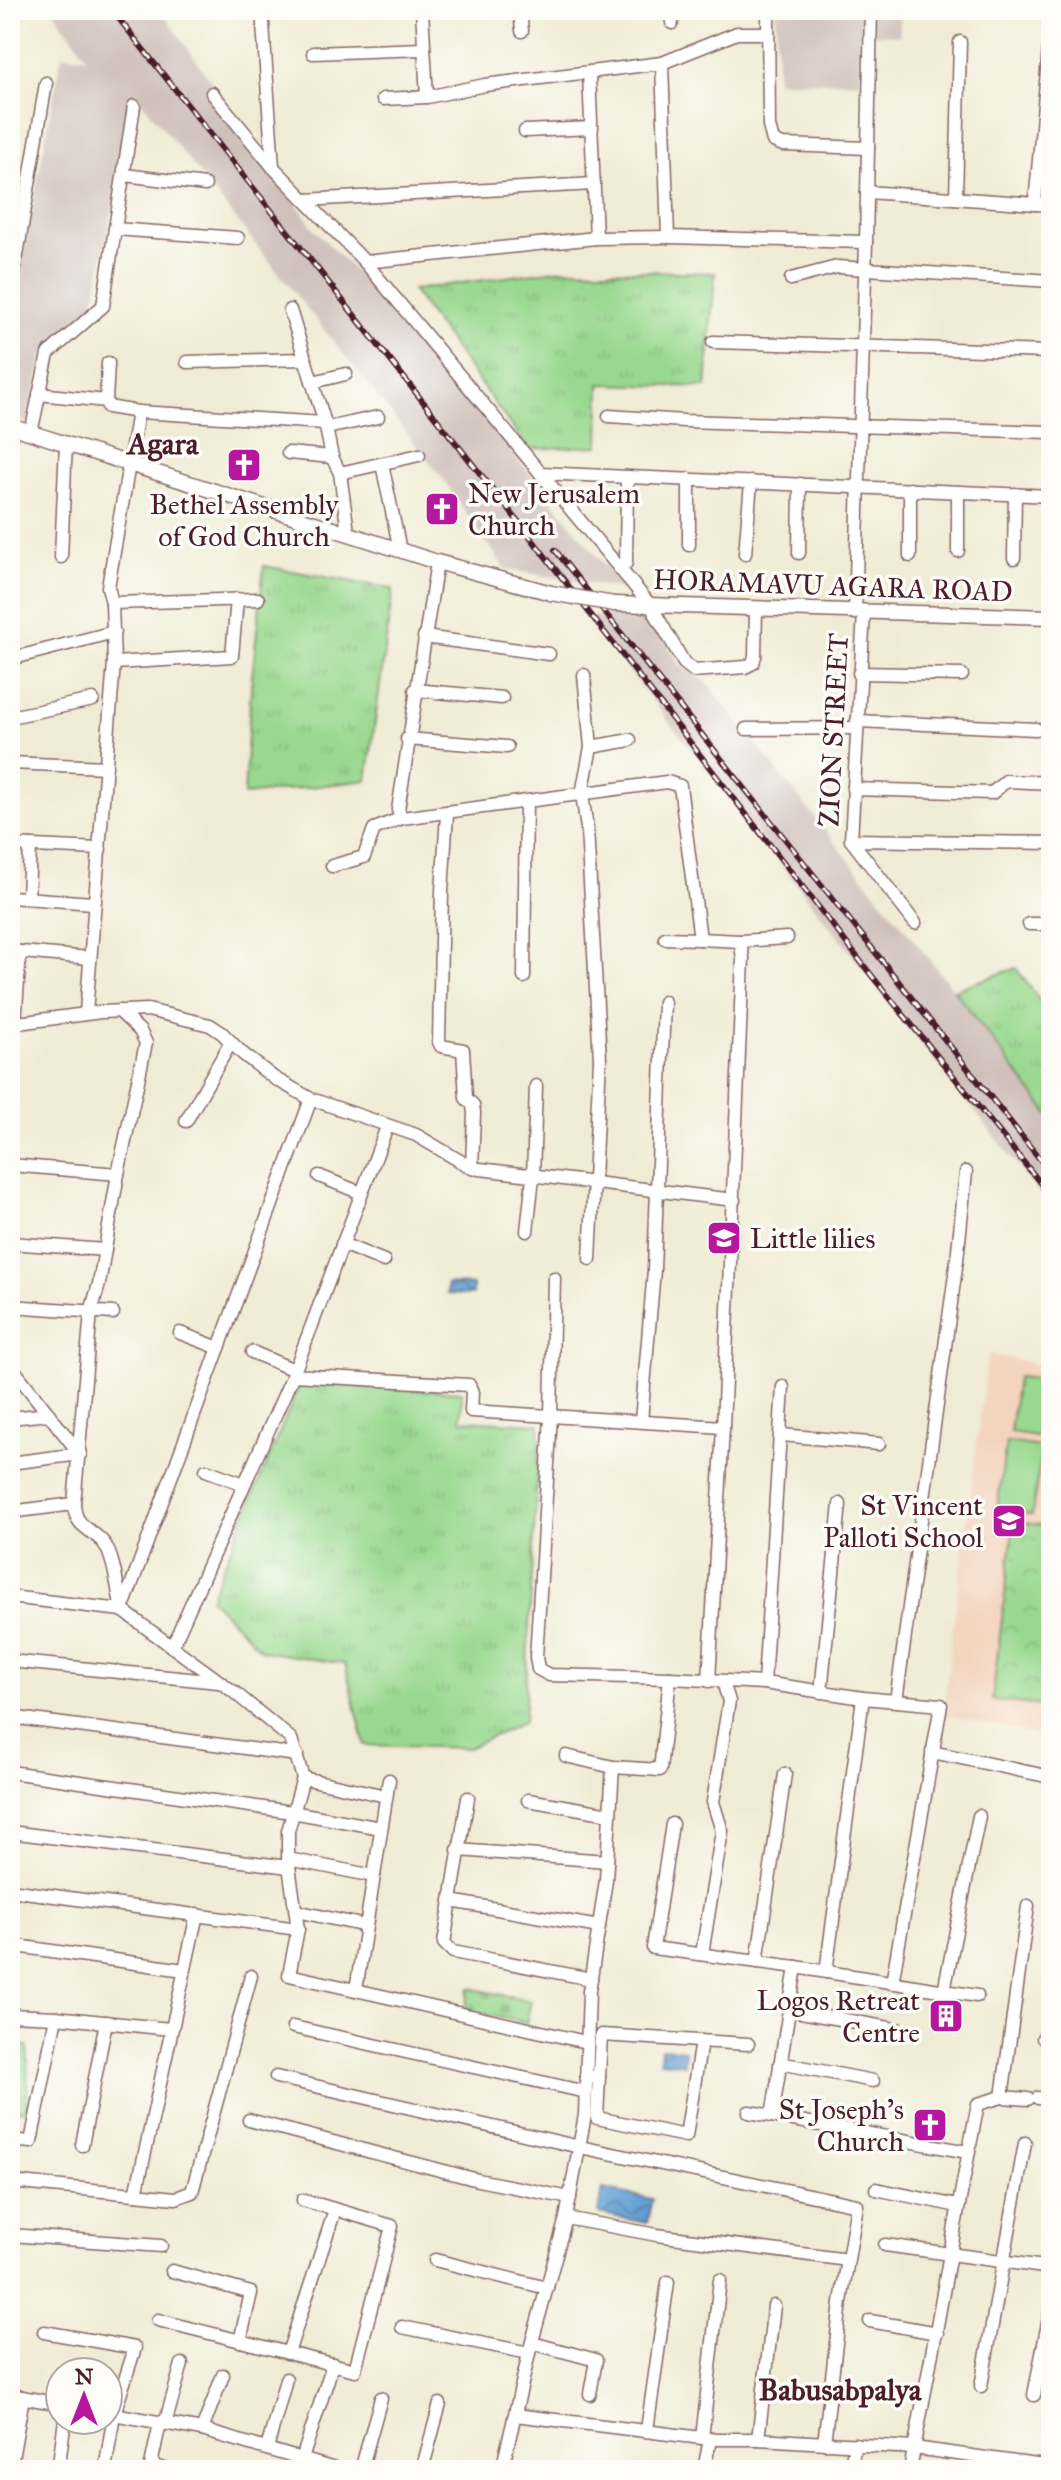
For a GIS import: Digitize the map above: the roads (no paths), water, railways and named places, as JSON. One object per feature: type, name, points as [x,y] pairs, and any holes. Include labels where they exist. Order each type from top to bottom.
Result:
[{"type":"street","points":[[262,10],[273,167]]},
{"type":"street","points":[[422,10],[427,97]]},
{"type":"street","points":[[520,10],[522,31]]},
{"type":"street","points":[[768,10],[769,126],[773,141],[783,145],[868,148]]},
{"type":"street","name":"ZION STREET","points":[[871,10],[858,487],[859,673],[851,840],[915,923]]},
{"type":"street","points":[[383,99],[427,97],[485,85],[662,63],[737,33],[768,33]]},
{"type":"street","points":[[956,198],[960,42]]},
{"type":"street","points":[[313,53],[423,49]]},
{"type":"street","points":[[1035,204],[1049,49]]},
{"type":"street","points":[[662,63],[668,237]]},
{"type":"street","points":[[589,74],[596,238]]},
{"type":"street","points":[[10,297],[46,83]]},
{"type":"street","points":[[212,93],[273,167],[365,262],[651,606],[684,663],[694,671],[745,667],[753,663],[756,609]]},
{"type":"street","points":[[31,433],[48,354],[103,306],[134,106]]},
{"type":"street","points":[[525,131],[592,128]]},
{"type":"street","points":[[125,175],[205,185]]},
{"type":"street","points":[[305,200],[594,184]]},
{"type":"street","points":[[867,192],[1051,205]]},
{"type":"street","points":[[115,229],[238,238]]},
{"type":"street","points":[[365,262],[596,238],[866,242]]},
{"type":"street","points":[[837,267],[838,242]]},
{"type":"street","points":[[791,279],[837,267],[1051,281]]},
{"type":"street","points":[[290,310],[326,426],[332,457],[340,473],[348,532]]},
{"type":"street","points":[[713,342],[1051,352]]},
{"type":"street","points":[[187,362],[304,359]]},
{"type":"street","points":[[108,363],[108,407],[326,426],[378,417]]},
{"type":"street","points":[[313,382],[346,374]]},
{"type":"street","points":[[39,394],[106,401]]},
{"type":"street","points":[[86,1013],[114,663],[112,603],[108,587],[138,412]]},
{"type":"street","points":[[609,416],[1051,432]]},
{"type":"street","points":[[10,431],[31,433],[128,462],[437,562],[407,739],[398,810],[402,818]]},
{"type":"street","points":[[61,557],[66,443]]},
{"type":"street","points":[[288,453],[332,457]]},
{"type":"street","points":[[340,473],[419,455]]},
{"type":"street","points":[[382,464],[400,550]]},
{"type":"street","points":[[540,473],[1051,496]]},
{"type":"street","points":[[626,563],[627,477]]},
{"type":"street","points":[[689,479],[689,545]]},
{"type":"street","points":[[745,554],[751,482]]},
{"type":"street","points":[[799,553],[800,484]]},
{"type":"street","points":[[910,489],[910,556]]},
{"type":"street","points":[[958,492],[958,551]]},
{"type":"street","points":[[1014,558],[1015,494]]},
{"type":"street","name":"HORAMAVU AGARA ROAD","points":[[437,562],[551,593],[614,604],[1051,617]]},
{"type":"street","points":[[114,663],[232,656],[237,599]]},
{"type":"street","points":[[112,603],[258,599]]},
{"type":"street","points":[[10,659],[114,632]]},
{"type":"street","points":[[424,637],[549,654]]},
{"type":"street","points":[[859,673],[962,675]]},
{"type":"street","points":[[584,675],[591,747],[582,794],[587,829],[600,1059],[590,1259]]},
{"type":"street","points":[[415,690],[502,698]]},
{"type":"street","points":[[10,717],[93,700]]},
{"type":"street","points":[[746,729],[857,724],[1036,729]]},
{"type":"street","points":[[407,739],[507,747]]},
{"type":"street","points":[[591,747],[630,740]]},
{"type":"street","points":[[10,763],[106,767]]},
{"type":"street","points":[[853,789],[992,793],[1006,781],[1051,783]]},
{"type":"street","points":[[332,866],[364,857],[374,829],[402,818],[667,782],[680,786],[700,939]]},
{"type":"street","points":[[524,977],[526,802]]},
{"type":"street","points":[[447,814],[439,1042],[441,1046],[463,1050],[466,1098],[473,1105],[474,1113],[472,1168]]},
{"type":"street","points":[[851,840],[1051,843]]},
{"type":"street","points":[[10,845],[100,849]]},
{"type":"street","points":[[28,898],[30,846]]},
{"type":"street","points":[[10,897],[93,903]]},
{"type":"street","points":[[1029,924],[1051,924]]},
{"type":"street","points":[[665,938],[740,941],[787,938]]},
{"type":"street","points":[[709,1681],[734,1200],[743,958],[740,941]]},
{"type":"street","points":[[89,958],[15,951],[12,1024],[86,1013],[148,1010],[210,1025],[274,1078],[311,1099],[416,1135],[472,1168],[734,1200]]},
{"type":"street","points":[[641,1421],[654,1270],[664,1002]]},
{"type":"street","points":[[119,1011],[140,1031],[146,1043],[91,1312],[74,1504],[78,1522],[106,1545],[122,1610]]},
{"type":"street","points":[[186,1121],[231,1042]]},
{"type":"street","points":[[527,1231],[533,1177],[536,1086]]},
{"type":"street","points":[[122,1610],[311,1099]]},
{"type":"street","points":[[172,1647],[294,1372],[387,1127]]},
{"type":"street","points":[[10,1165],[118,1174]]},
{"type":"street","points":[[896,1701],[955,1274],[966,1172]]},
{"type":"street","points":[[319,1176],[361,1193]]},
{"type":"street","points":[[10,1243],[105,1250]]},
{"type":"street","points":[[342,1244],[384,1261]]},
{"type":"street","points":[[554,1278],[551,1416],[536,1657],[538,1669],[549,1675],[764,1683],[863,1698],[941,1705],[892,1983]]},
{"type":"street","points":[[10,1306],[113,1313]]},
{"type":"street","points":[[180,1333],[219,1348]]},
{"type":"street","points":[[252,1352],[294,1372],[469,1385],[472,1392],[471,1411],[723,1427]]},
{"type":"street","points":[[10,1365],[80,1454]]},
{"type":"street","points":[[764,1683],[783,1387]]},
{"type":"street","points":[[10,1418],[49,1414]]},
{"type":"street","points":[[782,1435],[879,1444]]},
{"type":"street","points":[[10,1463],[80,1454]]},
{"type":"street","points":[[206,1470],[244,1484]]},
{"type":"street","points":[[10,1512],[74,1504]]},
{"type":"street","points":[[821,1692],[840,1504]]},
{"type":"street","points":[[10,1597],[122,1610],[234,1692],[291,1739],[303,1778],[288,1831],[288,1863],[298,1929],[289,1975],[586,2042]]},
{"type":"street","points":[[10,1661],[218,1682]]},
{"type":"street","points":[[566,1756],[613,1767],[660,1770],[670,1678]]},
{"type":"street","points":[[702,1954],[722,1831],[713,1802],[729,1701],[723,1682]]},
{"type":"street","points":[[826,1972],[863,1698]]},
{"type":"street","points":[[10,1717],[297,1755]]},
{"type":"street","points":[[932,1752],[1051,1777]]},
{"type":"street","points":[[613,1767],[607,1861],[586,2042],[597,2118],[686,2136],[701,2041]]},
{"type":"street","points":[[10,1772],[292,1812],[381,1828]]},
{"type":"street","points":[[757,1962],[785,1774]]},
{"type":"street","points":[[303,1778],[386,1796]]},
{"type":"street","points":[[356,1990],[389,1780]]},
{"type":"street","points":[[468,1798],[444,1943],[453,1952],[591,1979]]},
{"type":"street","points":[[528,1800],[610,1814]]},
{"type":"street","points":[[944,1991],[979,1816]]},
{"type":"street","points":[[672,1824],[653,1948],[977,1996]]},
{"type":"street","points":[[10,1832],[288,1863],[374,1876]]},
{"type":"street","points":[[458,1850],[607,1861]]},
{"type":"street","points":[[10,1890],[298,1929]]},
{"type":"street","points":[[451,1901],[599,1927]]},
{"type":"street","points":[[1002,2097],[1028,1906]]},
{"type":"street","points":[[296,1911],[366,1926]]},
{"type":"street","points":[[136,2194],[197,1914]]},
{"type":"street","points":[[10,1945],[184,1970]]},
{"type":"street","points":[[772,2116],[796,1967]]},
{"type":"street","points":[[10,2182],[176,2198],[192,2192],[251,1976]]},
{"type":"street","points":[[790,2010],[900,2030]]},
{"type":"street","points":[[10,2015],[170,2029]]},
{"type":"street","points":[[10,2140],[31,2142],[56,2017]]},
{"type":"street","points":[[82,2145],[106,2022]]},
{"type":"street","points":[[293,2027],[586,2092]]},
{"type":"street","points":[[502,2470],[530,2348],[566,2218],[580,2147],[586,2092],[601,2035],[748,2044]]},
{"type":"street","points":[[780,2063],[873,2081]]},
{"type":"street","points":[[276,2077],[580,2147],[857,2205],[824,2443]]},
{"type":"street","points":[[910,2470],[978,2104],[1002,2097],[1039,2099]]},
{"type":"street","points":[[749,2112],[968,2152]]},
{"type":"street","points":[[249,2120],[478,2180],[570,2198]]},
{"type":"street","points":[[981,2386],[1025,2143]]},
{"type":"street","points":[[876,2189],[958,2206]]},
{"type":"street","points":[[158,2320],[355,2370],[392,2226],[303,2200]]},
{"type":"street","points":[[288,2353],[335,2210]]},
{"type":"street","points":[[566,2218],[657,2235],[848,2260]]},
{"type":"street","points":[[10,2235],[161,2246]]},
{"type":"street","points":[[885,2245],[1051,2268]]},
{"type":"street","points":[[435,2260],[547,2288]]},
{"type":"street","points":[[172,2271],[251,2293],[240,2341]]},
{"type":"street","points":[[704,2470],[720,2280]]},
{"type":"street","points":[[647,2430],[668,2282]]},
{"type":"street","points":[[758,2439],[774,2306]]},
{"type":"street","points":[[1034,2395],[1051,2308]]},
{"type":"street","points":[[870,2321],[937,2333]]},
{"type":"street","points":[[402,2327],[596,2360],[590,2394]]},
{"type":"street","points":[[44,2332],[135,2348],[124,2378]]},
{"type":"street","points":[[167,2470],[151,2465],[182,2364]]},
{"type":"street","points":[[302,2459],[333,2364]]},
{"type":"street","points":[[202,2430],[223,2375]]},
{"type":"street","points":[[267,2449],[286,2379]]},
{"type":"street","points":[[10,2470],[16,2396],[44,2401]]},
{"type":"street","points":[[361,2470],[381,2398]]},
{"type":"street","points":[[422,2470],[440,2404]]},
{"type":"street","points":[[515,2415],[706,2439],[914,2448],[974,2456],[1023,2467],[1051,2467]]},
{"type":"street","points":[[124,2416],[202,2430],[338,2470]]},
{"type":"street","points":[[58,2470],[63,2436]]},
{"type":"street","points":[[105,2470],[109,2436]]},
{"type":"street","points":[[850,2470],[855,2444]]},
{"type":"street","points":[[971,2470],[974,2456]]},
{"type":"water","points":[[447,1284],[473,1285],[473,1295],[447,1294]]},
{"type":"water","points":[[661,2048],[685,2050],[684,2064],[660,2061]]},
{"type":"water","points":[[603,2189],[652,2199],[647,2223],[598,2213]]},
{"type":"railway","points":[[112,10],[521,525],[872,976],[1051,1196]]},
{"type":"railway","points":[[555,550],[1051,1173]]},
{"type":"place","name":"Bethel Assembly of God Church","points":[[244,465]]},
{"type":"place","name":"New Jerusalem Church","points":[[442,509]]},
{"type":"place","name":"Little lilies","points":[[724,1238]]},
{"type":"place","name":"St Vincent Palloti School","points":[[1009,1521]]},
{"type":"place","name":"Logos Retreat Centre","points":[[946,2016]]},
{"type":"place","name":"St Joseph's Church","points":[[930,2125]]},
{"type":"district","name":"Agara","points":[[163,444]]},
{"type":"district","name":"Babusabpalya","points":[[840,2390]]}]
